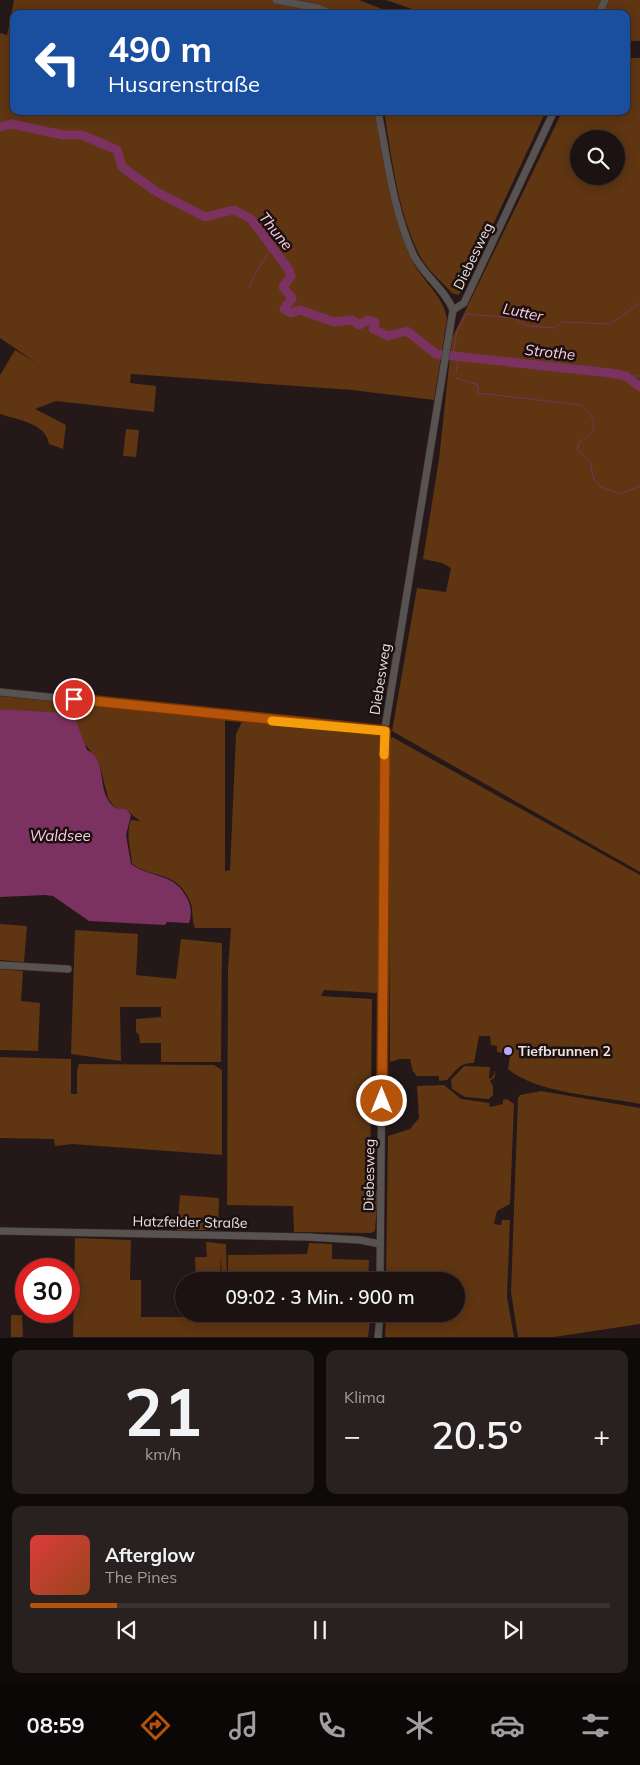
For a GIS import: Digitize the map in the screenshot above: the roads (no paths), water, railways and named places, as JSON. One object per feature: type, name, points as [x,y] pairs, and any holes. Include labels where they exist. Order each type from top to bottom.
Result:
[{"type":"street","points":[[276,0],[323,10]]},
{"type":"street","points":[[379,115],[392,183],[410,246],[418,262],[446,297],[453,310]]},
{"type":"street","name":"Diebesweg","points":[[380,1272],[385,731],[453,310],[464,303],[552,115]]},
{"type":"street","points":[[0,692],[385,731]]},
{"type":"street","points":[[0,965],[68,969]]},
{"type":"street","name":"Hatzfelder Straße","points":[[0,1232],[308,1237],[360,1240],[380,1244]]},
{"type":"street","points":[[378,1338],[379,1322]]},
{"type":"water","name":"Waldsee","points":[[0,709],[64,713],[74,716],[87,750],[97,759],[108,799],[115,808],[126,809],[131,815],[126,835],[131,864],[176,884],[189,903],[191,914],[189,923],[167,922],[165,925],[89,921],[53,896],[0,897]]},
{"type":"waterway","name":"Thune","points":[[0,127],[12,124],[63,135],[82,135],[117,150],[122,167],[157,192],[205,217],[234,210],[251,219],[289,270],[291,276],[283,287],[292,298],[284,309],[291,313],[300,310],[334,322],[352,320],[359,325],[368,320],[375,322],[373,329],[388,336],[407,331],[436,354],[610,373],[626,376],[640,387]]},
{"type":"waterway","points":[[249,288],[256,272],[272,247]]},
{"type":"waterway","name":"Lutter","points":[[453,355],[457,331],[466,314],[513,318],[527,326],[555,328],[562,322],[610,324],[640,303]]},
{"type":"waterway","points":[[456,374],[458,357]]},
{"type":"waterway","points":[[626,376],[640,376]]},
{"type":"waterway","points":[[456,378],[478,385],[478,393],[581,405],[593,420],[594,429],[587,437],[580,441],[577,450],[590,462],[594,480],[601,487],[620,494],[640,486]]},
{"type":"place","name":"Tiefbrunnen 2","points":[[508,1051]]},
{"type":"water label","name":"Strothe","points":[[550,352]]}]
